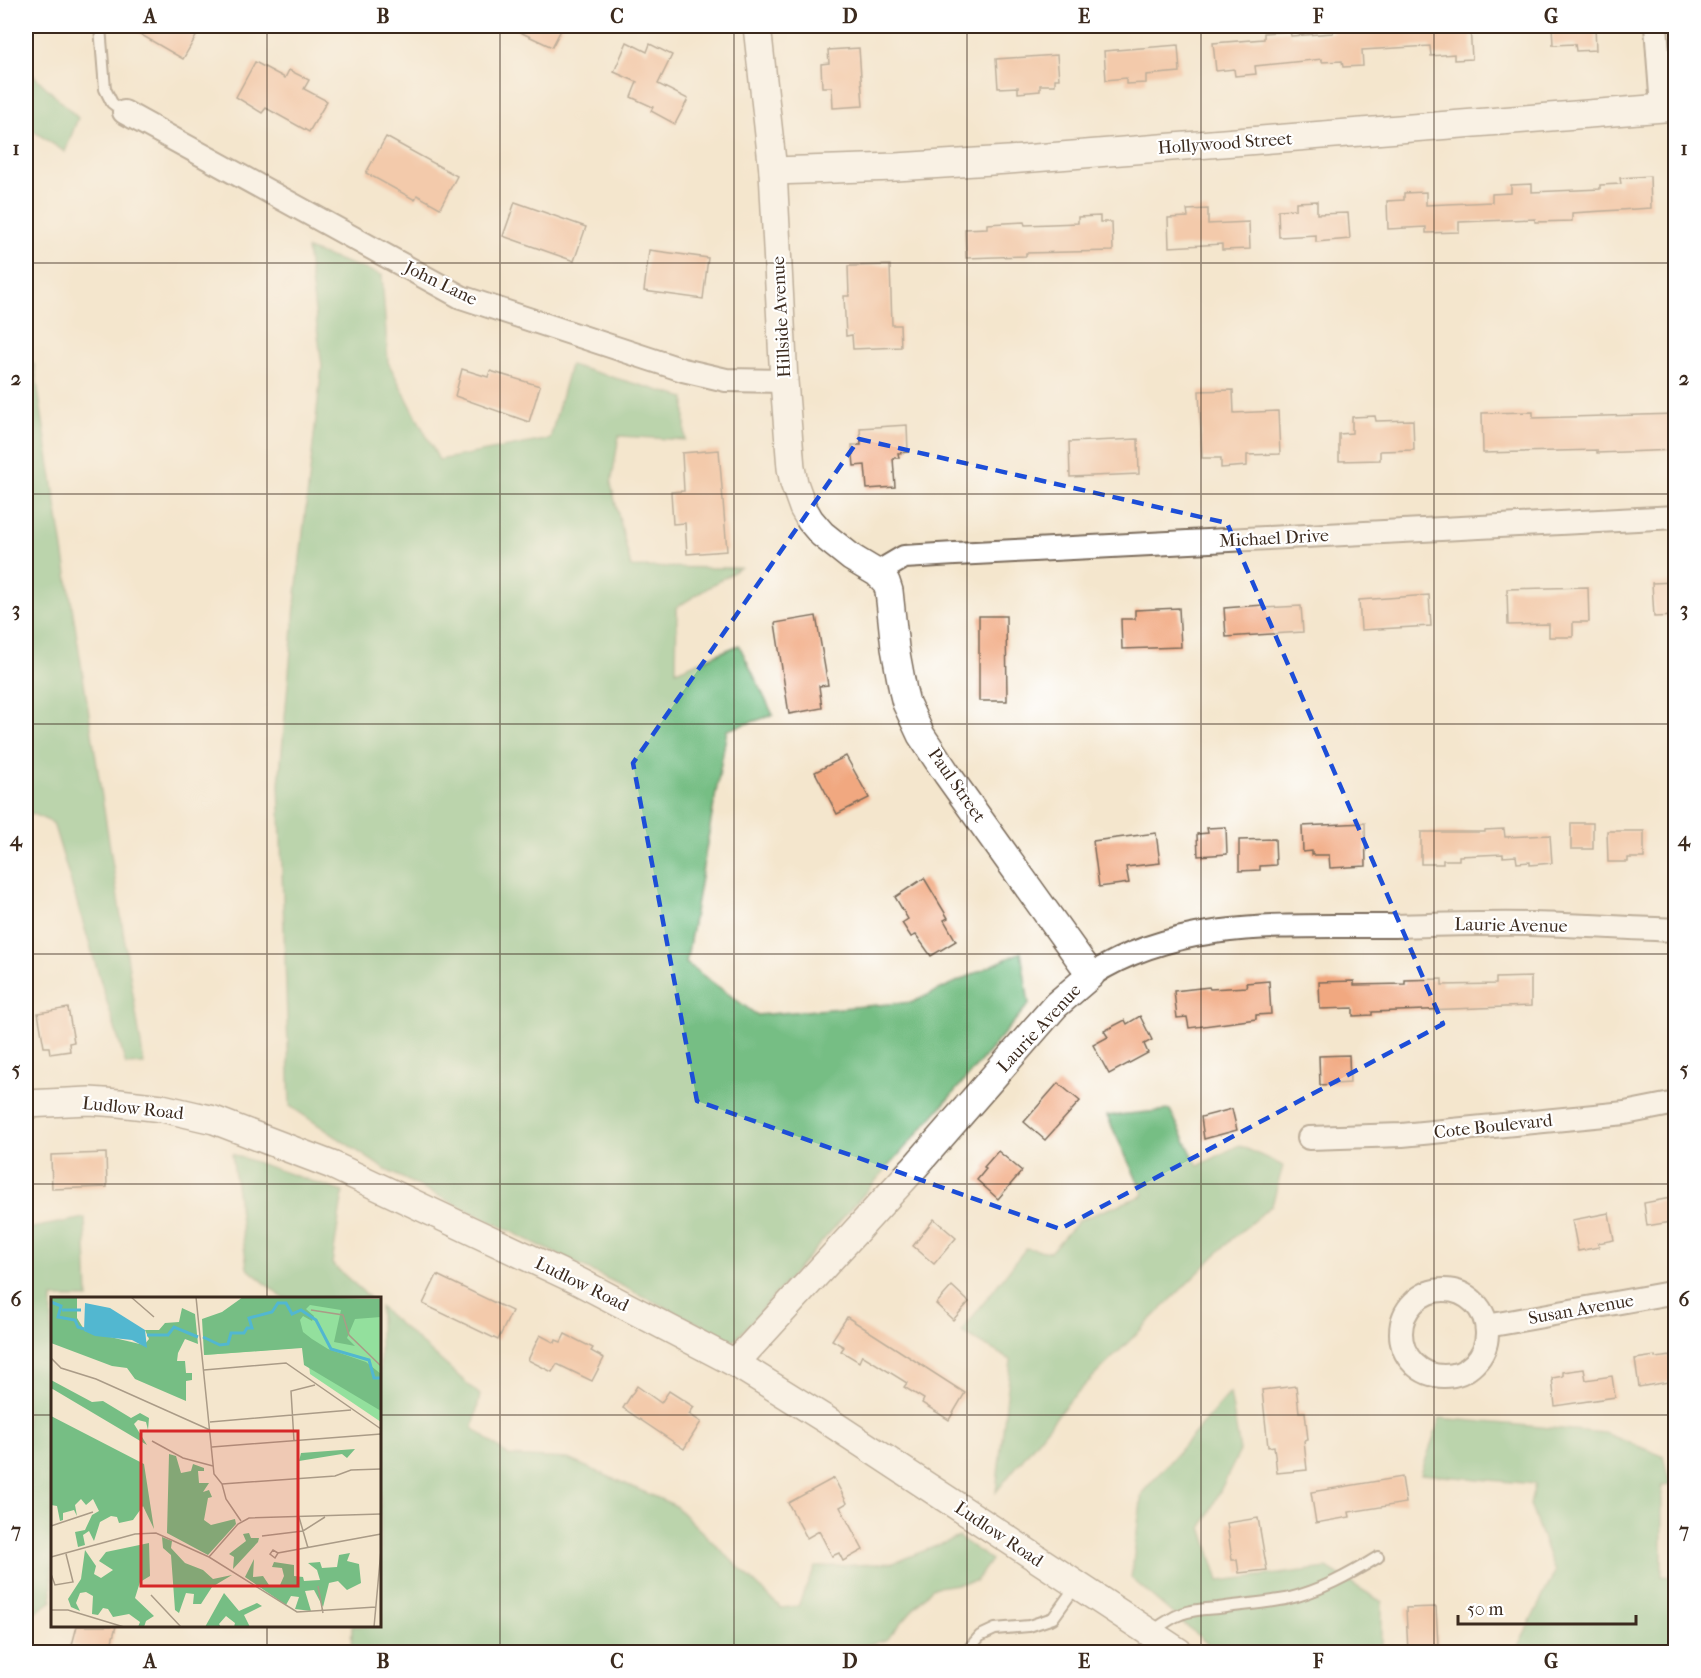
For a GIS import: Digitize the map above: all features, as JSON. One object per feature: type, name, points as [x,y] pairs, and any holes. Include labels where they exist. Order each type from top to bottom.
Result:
[{"type":"street","name":"Hillside Avenue","points":[[757,26],[773,171],[784,381],[794,483],[810,520],[822,534],[852,558],[877,573]]},
{"type":"street","points":[[1656,26],[1669,108]]},
{"type":"street","name":"Hollywood Street","points":[[773,171],[988,162],[1669,108]]},
{"type":"street","name":"John Lane","points":[[124,112],[461,297],[682,370],[726,380],[784,381]]},
{"type":"street","name":"Michael Drive","points":[[877,573],[904,557],[1676,517]]},
{"type":"street","name":"Paul Street","points":[[877,573],[886,582],[889,591],[895,648],[903,691],[921,735],[1091,975]]},
{"type":"street","name":"Laurie Avenue","points":[[735,1363],[913,1169],[1056,1005],[1091,975],[1124,956],[1149,946],[1202,934],[1254,927],[1529,924],[1676,930]]},
{"type":"street","name":"Ludlow Road","points":[[26,1104],[89,1101],[140,1105],[183,1112],[245,1131],[332,1165],[569,1276],[735,1363],[855,1438],[1179,1653]]},
{"type":"street","name":"Cote Boulevard","points":[[1309,1138],[1402,1135],[1625,1113],[1676,1103]]},
{"type":"street","name":"Susan Avenue","points":[[1487,1326],[1676,1292]]},
{"type":"lane","points":[[100,27],[105,89],[112,103],[124,112]]},
{"type":"lane","points":[[1150,1633],[1183,1613],[1260,1603],[1318,1589],[1352,1573],[1378,1557]]},
{"type":"lane","points":[[966,1653],[980,1636],[995,1629],[1029,1626],[1053,1618],[1083,1589]]},
{"type":"highlighted area","points":[[859,439],[1227,523],[1443,1024],[1060,1229],[697,1101],[633,763]]},
{"type":"green space","points":[[26,68],[78,118],[65,152],[26,126]]},
{"type":"green space","points":[[307,249],[382,275],[388,362],[439,460],[550,439],[570,365],[685,398],[685,440],[619,436],[611,484],[631,567],[740,568],[677,607],[676,671],[739,645],[773,715],[727,730],[686,963],[757,1015],[913,1002],[1021,952],[1029,1004],[734,1341],[386,1170],[290,1106],[279,784],[296,594],[322,366]]},
{"type":"green space","points":[[26,359],[34,364],[144,1064],[126,1065],[53,823],[26,811]]},
{"type":"green space","points":[[1170,1110],[1198,1166],[1239,1145],[1283,1166],[1272,1205],[1232,1239],[1070,1400],[996,1492],[1011,1360],[961,1332],[1026,1248],[1050,1252],[1079,1220],[1144,1195],[1107,1116]]},
{"type":"green space","points":[[232,1154],[343,1192],[332,1264],[369,1297],[282,1297],[247,1268]]},
{"type":"green space","points":[[85,1218],[88,1297],[51,1297],[51,1602],[26,1619],[26,1229]]},
{"type":"green space","points":[[381,1308],[480,1395],[473,1428],[509,1456],[568,1459],[674,1505],[781,1608],[798,1606],[815,1567],[893,1563],[959,1537],[991,1560],[976,1581],[932,1588],[886,1640],[846,1652],[351,1652],[352,1627],[381,1627]]},
{"type":"green space","points":[[1230,1393],[1240,1451],[1202,1527],[1219,1581],[1327,1568],[1382,1602],[1382,1652],[1217,1652],[1131,1578],[1142,1493]]},
{"type":"green space","points":[[1440,1418],[1605,1433],[1663,1456],[1670,1485],[1662,1486],[1662,1576],[1675,1577],[1675,1652],[1515,1652],[1555,1572],[1530,1505],[1535,1484],[1421,1474]]},
{"type":"building","points":[[126,26],[202,26],[183,59]]},
{"type":"building","points":[[507,26],[563,26],[552,47]]},
{"type":"building","points":[[1332,26],[1404,26],[1404,28],[1470,26],[1472,59],[1454,60],[1454,54],[1431,56],[1430,46],[1362,50],[1363,66],[1343,67],[1342,61],[1322,62],[1322,59],[1255,66],[1256,74],[1235,76],[1234,69],[1216,71],[1213,43],[1264,39],[1264,33],[1290,31],[1291,36],[1333,33]]},
{"type":"building","points":[[1552,26],[1595,26],[1596,50],[1576,51],[1575,44],[1553,45]]},
{"type":"building","points":[[627,42],[647,52],[650,44],[672,55],[658,84],[688,99],[675,124],[651,111],[653,107],[631,97],[637,82],[614,72]]},
{"type":"building","points":[[1178,45],[1180,72],[1146,75],[1146,83],[1126,84],[1126,78],[1106,80],[1104,51]]},
{"type":"building","points":[[859,48],[863,106],[833,108],[832,87],[822,87],[821,64],[829,63],[828,50]]},
{"type":"building","points":[[1057,55],[1059,79],[1055,79],[1055,85],[1040,85],[1040,91],[1018,93],[1018,87],[998,88],[996,59]]},
{"type":"building","points":[[255,62],[285,78],[289,70],[309,80],[304,89],[327,101],[309,132],[266,108],[262,113],[236,97]]},
{"type":"building","points":[[386,137],[457,176],[440,208],[417,195],[415,200],[366,173]]},
{"type":"building","points":[[1650,176],[1651,208],[1572,213],[1572,221],[1535,222],[1535,219],[1459,222],[1459,232],[1426,233],[1426,227],[1388,229],[1387,201],[1404,200],[1404,193],[1426,192],[1426,205],[1492,202],[1492,194],[1511,193],[1511,185],[1532,184],[1532,192],[1600,189],[1600,185],[1621,184],[1620,178]]},
{"type":"building","points":[[1317,201],[1317,214],[1348,213],[1350,239],[1316,242],[1316,235],[1279,237],[1278,210],[1296,209],[1296,202]]},
{"type":"building","points":[[515,202],[586,227],[574,261],[503,236]]},
{"type":"building","points":[[1208,209],[1208,224],[1249,222],[1250,249],[1222,250],[1222,244],[1169,247],[1168,218],[1188,217],[1187,210]]},
{"type":"building","points":[[1100,216],[1100,222],[1112,222],[1113,251],[1026,253],[1026,256],[966,258],[965,229],[987,228],[987,224],[1024,222],[1025,225],[1078,223],[1078,217]]},
{"type":"building","points":[[649,250],[708,258],[703,299],[644,291]]},
{"type":"building","points":[[890,265],[892,325],[900,325],[901,347],[853,349],[852,335],[846,336],[844,296],[849,296],[848,266]]},
{"type":"building","points":[[462,369],[488,377],[490,371],[540,386],[529,422],[455,396]]},
{"type":"building","points":[[1233,390],[1234,413],[1278,411],[1280,454],[1247,455],[1247,466],[1221,468],[1221,458],[1202,458],[1199,391]]},
{"type":"building","points":[[1533,412],[1533,418],[1676,414],[1676,450],[1483,453],[1482,413]]},
{"type":"building","points":[[1375,416],[1376,421],[1413,420],[1414,450],[1380,451],[1380,460],[1339,461],[1339,434],[1352,433],[1352,417]]},
{"type":"building","points":[[907,425],[908,452],[898,453],[899,458],[893,458],[895,487],[867,489],[865,465],[854,466],[852,445],[861,445],[860,428]]},
{"type":"building","points":[[1138,439],[1139,474],[1070,477],[1069,442]]},
{"type":"building","points":[[719,450],[727,551],[687,554],[685,523],[673,524],[671,492],[684,491],[682,453]]},
{"type":"building","points":[[1676,582],[1676,616],[1654,617],[1652,583]]},
{"type":"building","points":[[1588,587],[1589,622],[1573,622],[1573,637],[1549,637],[1549,624],[1508,625],[1507,589]]},
{"type":"building","points":[[1429,595],[1431,626],[1361,630],[1359,600]]},
{"type":"building","points":[[1263,605],[1263,608],[1301,606],[1303,632],[1226,637],[1224,608]]},
{"type":"building","points":[[1179,608],[1181,647],[1122,649],[1121,619],[1135,619],[1135,610]]},
{"type":"building","points":[[816,616],[828,685],[819,686],[822,708],[789,714],[775,623]]},
{"type":"building","points":[[979,616],[1006,616],[1007,701],[979,701]]},
{"type":"building","points":[[846,756],[869,798],[837,814],[815,772]]},
{"type":"building","points":[[1365,823],[1366,866],[1330,868],[1329,855],[1312,855],[1312,851],[1303,852],[1302,826]]},
{"type":"building","points":[[1571,823],[1593,823],[1593,849],[1571,849]]},
{"type":"building","points":[[1226,827],[1227,854],[1198,856],[1197,834],[1208,833],[1207,828]]},
{"type":"building","points":[[1504,829],[1505,837],[1550,835],[1552,863],[1530,865],[1530,862],[1517,863],[1516,856],[1503,857],[1503,854],[1459,856],[1459,860],[1443,860],[1443,864],[1421,864],[1421,832],[1485,832],[1485,830]]},
{"type":"building","points":[[1607,831],[1644,831],[1644,858],[1628,858],[1628,862],[1608,862]]},
{"type":"building","points":[[1156,833],[1160,863],[1126,867],[1129,883],[1099,887],[1093,841]]},
{"type":"building","points":[[1275,839],[1276,865],[1260,866],[1260,870],[1239,871],[1239,840]]},
{"type":"building","points":[[924,878],[948,918],[944,920],[956,941],[931,956],[916,935],[911,937],[902,923],[908,919],[895,897]]},
{"type":"building","points":[[1531,977],[1531,1006],[1372,1012],[1372,1015],[1353,1016],[1353,1008],[1320,1009],[1319,982],[1354,981],[1354,985],[1405,984],[1405,980],[1442,979],[1442,985],[1496,984],[1496,978]]},
{"type":"building","points":[[1269,981],[1271,1014],[1256,1015],[1256,1019],[1189,1028],[1187,1017],[1177,1018],[1174,991],[1209,987],[1210,989],[1247,987],[1246,983]]},
{"type":"building","points":[[68,1008],[74,1042],[69,1043],[70,1051],[50,1054],[49,1047],[44,1047],[38,1013]]},
{"type":"building","points":[[1140,1016],[1152,1040],[1144,1044],[1148,1053],[1109,1074],[1093,1045],[1108,1037],[1104,1031],[1125,1020],[1127,1024]]},
{"type":"building","points":[[1349,1055],[1350,1083],[1320,1085],[1319,1056]]},
{"type":"building","points":[[1058,1083],[1080,1101],[1045,1140],[1024,1122]]},
{"type":"building","points":[[1232,1109],[1237,1130],[1204,1139],[1201,1117]]},
{"type":"building","points":[[998,1151],[1022,1171],[998,1199],[977,1180],[986,1169],[984,1167]]},
{"type":"building","points":[[106,1153],[107,1187],[52,1189],[51,1155]]},
{"type":"building","points":[[1676,1197],[1676,1221],[1647,1226],[1644,1203]]},
{"type":"building","points":[[1609,1213],[1614,1240],[1598,1243],[1599,1247],[1578,1251],[1572,1220]]},
{"type":"building","points":[[934,1219],[956,1238],[934,1264],[913,1246]]},
{"type":"building","points":[[437,1275],[512,1311],[498,1340],[423,1304]]},
{"type":"building","points":[[952,1286],[969,1302],[953,1320],[936,1304]]},
{"type":"building","points":[[847,1317],[965,1393],[949,1420],[922,1403],[924,1399],[904,1387],[907,1383],[862,1355],[859,1362],[841,1351],[844,1347],[832,1340]]},
{"type":"building","points":[[565,1334],[593,1348],[591,1351],[604,1358],[592,1381],[557,1364],[552,1372],[528,1360],[540,1335],[555,1343],[556,1340],[561,1342]]},
{"type":"building","points":[[1655,1356],[1655,1358],[1671,1356],[1675,1381],[1639,1387],[1635,1359]]},
{"type":"building","points":[[1584,1369],[1586,1380],[1612,1376],[1615,1397],[1555,1406],[1552,1378],[1563,1376],[1563,1372]]},
{"type":"building","points":[[637,1386],[661,1403],[669,1391],[694,1407],[689,1414],[701,1422],[684,1449],[623,1408]]},
{"type":"building","points":[[1296,1386],[1299,1412],[1305,1412],[1308,1440],[1304,1441],[1307,1470],[1277,1473],[1274,1446],[1268,1447],[1262,1390]]},
{"type":"building","points":[[1402,1477],[1406,1503],[1349,1512],[1350,1517],[1316,1523],[1311,1492]]},
{"type":"building","points":[[834,1478],[847,1503],[840,1507],[863,1550],[843,1561],[839,1553],[832,1556],[819,1531],[807,1538],[788,1503]]},
{"type":"building","points":[[1258,1518],[1267,1570],[1239,1573],[1237,1560],[1232,1560],[1227,1523]]},
{"type":"building","points":[[1436,1607],[1438,1645],[1427,1645],[1428,1653],[1408,1653],[1406,1608]]},
{"type":"building","points":[[77,1627],[116,1627],[109,1653],[72,1645]]}]
